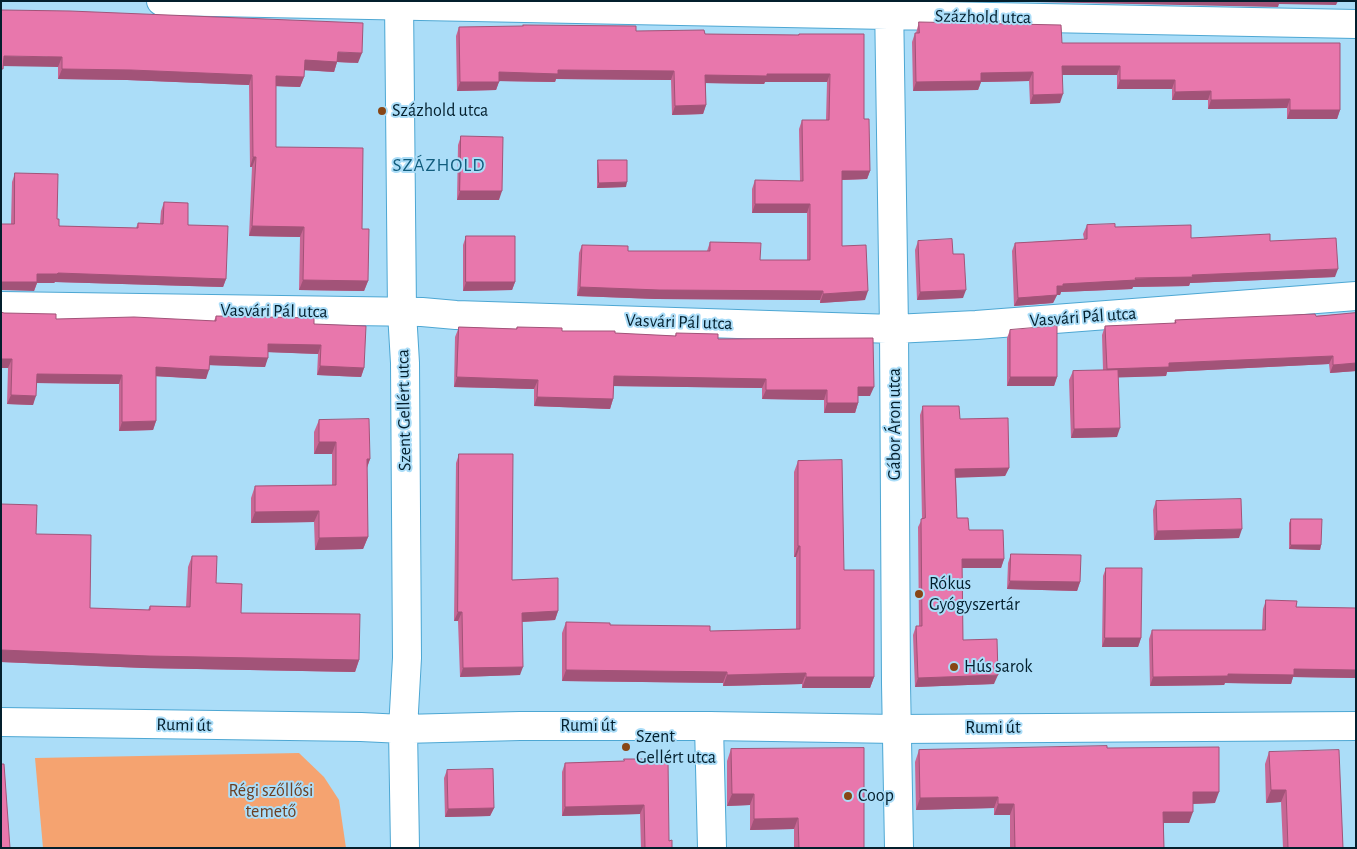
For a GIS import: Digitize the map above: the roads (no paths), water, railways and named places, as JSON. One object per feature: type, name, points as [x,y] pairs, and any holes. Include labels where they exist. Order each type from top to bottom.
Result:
[{"type":"street","name":"Százhold utca","points":[[161,1],[889,9],[1356,24]]},
{"type":"street","name":"Szent Gellért utca","points":[[399,3],[402,312],[405,363],[406,658],[403,729],[405,848]]},
{"type":"street","name":"Gábor Áron utca","points":[[889,9],[899,848]]},
{"type":"street","name":"Vasvári Pál utca","points":[[1,306],[402,312],[894,329],[976,325],[1356,296]]},
{"type":"street","name":"Rumi út","points":[[1,722],[403,729],[520,726],[709,726],[897,729],[1356,726]]},
{"type":"street","points":[[709,726],[712,848]]},
{"type":"place","name":"Százhold utca","points":[[382,111]]},
{"type":"place","name":"Rókus Gyógyszertár","points":[[919,594]]},
{"type":"place","name":"Hús sarok","points":[[954,667]]},
{"type":"place","name":"Szent Gellért utca","points":[[626,747]]},
{"type":"place","name":"Coop","points":[[848,796]]},
{"type":"district","name":"SZÁZHOLD","points":[[439,165]]},
{"type":"park label","name":"Régi szőllősi temető","points":[[271,801]]}]
